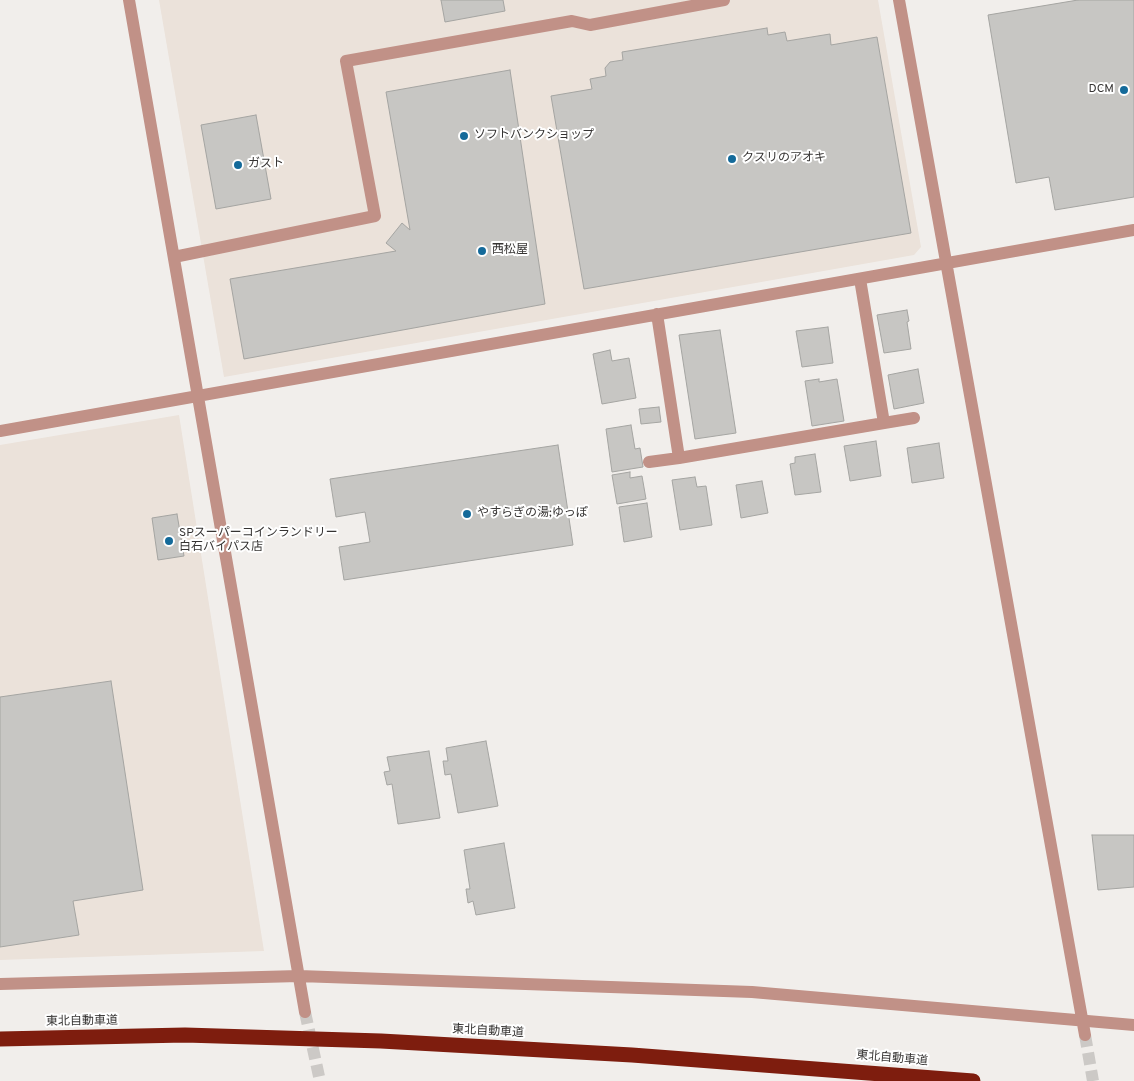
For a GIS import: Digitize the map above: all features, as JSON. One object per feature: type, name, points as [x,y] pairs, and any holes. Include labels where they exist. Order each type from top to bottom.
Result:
[{"type":"highway","name":"東北自動車道","points":[[0,1039],[185,1035],[381,1041],[632,1055],[973,1081]]},
{"type":"street","points":[[129,0],[304,1012]]},
{"type":"street","points":[[174,257],[375,216],[346,61],[572,21],[590,25],[724,0]]},
{"type":"street","points":[[899,0],[1085,1035]]},
{"type":"street","points":[[0,431],[1134,230]]},
{"type":"street","points":[[860,279],[884,423]]},
{"type":"street","points":[[658,314],[679,458]]},
{"type":"street","points":[[649,462],[914,418]]},
{"type":"street","points":[[0,984],[299,976],[752,992],[1134,1025]]},
{"type":"shaded area","points":[[159,0],[878,0],[921,247],[914,255],[224,377]]},
{"type":"shaded area","points":[[179,415],[264,951],[0,960],[0,445]]},
{"type":"building","points":[[441,0],[503,0],[505,11],[445,22]]},
{"type":"building","points":[[1078,0],[1134,0],[1134,197],[1055,210],[1049,177],[1016,183],[988,15]]},
{"type":"building","points":[[767,28],[768,35],[785,32],[787,41],[830,34],[831,45],[877,37],[911,233],[584,289],[551,96],[592,89],[590,79],[606,76],[605,68],[610,62],[623,60],[622,52]]},
{"type":"building","points":[[510,70],[545,304],[244,359],[230,279],[396,251],[386,243],[402,223],[410,230],[386,92]]},
{"type":"building","points":[[256,115],[271,199],[216,209],[201,125]]},
{"type":"building","points":[[907,310],[911,349],[884,353],[877,315]]},
{"type":"building","points":[[828,327],[833,363],[802,367],[796,331]]},
{"type":"building","points":[[720,330],[736,433],[695,439],[679,335]]},
{"type":"building","points":[[610,350],[612,361],[629,358],[636,398],[602,404],[593,354]]},
{"type":"building","points":[[918,369],[924,403],[894,409],[888,375]]},
{"type":"building","points":[[819,379],[819,382],[837,379],[844,421],[812,426],[805,381]]},
{"type":"building","points":[[659,407],[661,422],[641,424],[639,409]]},
{"type":"building","points":[[631,425],[635,449],[640,448],[643,467],[612,472],[606,429]]},
{"type":"building","points":[[876,441],[881,476],[850,481],[844,446]]},
{"type":"building","points":[[939,443],[944,478],[912,483],[907,448]]},
{"type":"building","name":"やすらぎの湯;ゆっぽ","points":[[558,445],[573,545],[344,580],[339,547],[370,542],[365,512],[336,517],[330,479]]},
{"type":"building","points":[[815,454],[821,492],[795,495],[790,464],[795,463],[795,457]]},
{"type":"building","points":[[630,472],[630,478],[642,476],[646,499],[617,504],[612,475]]},
{"type":"building","points":[[695,477],[697,487],[706,486],[712,525],[680,530],[672,480]]},
{"type":"building","points":[[762,481],[768,513],[741,518],[736,485]]},
{"type":"building","points":[[647,503],[652,537],[624,542],[619,507]]},
{"type":"building","points":[[177,514],[184,556],[158,560],[152,518]]},
{"type":"building","points":[[111,681],[143,890],[73,901],[79,935],[0,947],[0,697]]},
{"type":"building","points":[[486,741],[498,806],[458,813],[451,774],[445,775],[443,761],[448,761],[446,748]]},
{"type":"building","points":[[429,751],[440,818],[398,824],[392,784],[387,785],[384,772],[390,771],[387,757]]},
{"type":"building","points":[[1092,835],[1134,835],[1134,887],[1098,890]]},
{"type":"building","points":[[504,843],[515,908],[476,915],[473,901],[468,903],[466,889],[470,889],[464,850]]},
{"type":"tunnel","points":[[305,1012],[320,1081]]},
{"type":"tunnel","points":[[1085,1035],[1093,1081]]},
{"type":"place","name":"DCM","points":[[1124,90]]},
{"type":"place","name":"ソフトバンクショップ","points":[[464,136]]},
{"type":"place","name":"クスリのアオキ","points":[[732,159]]},
{"type":"place","name":"ガスト","points":[[238,165]]},
{"type":"place","name":"西松屋","points":[[482,251]]},
{"type":"place","name":"やすらぎの湯;ゆっぽ","points":[[467,514]]},
{"type":"place","name":"SPスーパーコインランドリー 白石バイパス店","points":[[169,541]]}]
